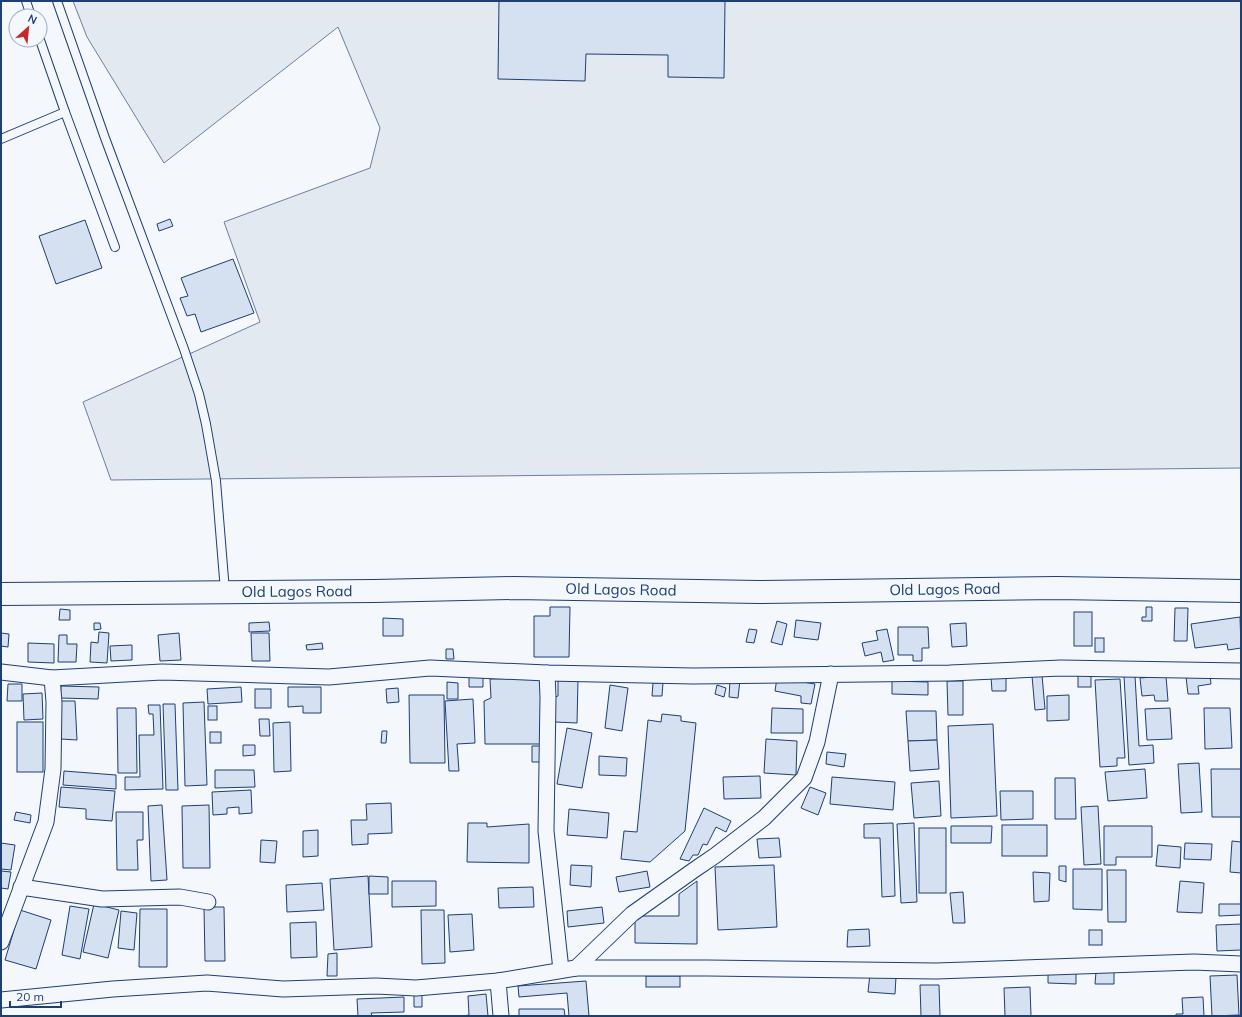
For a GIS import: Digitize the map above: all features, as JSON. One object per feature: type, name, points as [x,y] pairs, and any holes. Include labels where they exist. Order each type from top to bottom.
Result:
[{"type":"main road","name":"Old Lagos Road","points":[[1,594],[382,591],[514,588],[759,592],[1050,588],[1241,591]]},
{"type":"street","points":[[1,672],[52,678],[162,672],[329,677],[430,668],[547,673],[693,676],[950,672],[1061,668],[1241,671]]},
{"type":"street","points":[[547,673],[546,832],[561,970]]},
{"type":"street","points":[[576,968],[632,914],[716,855],[764,818],[804,778],[817,742],[831,674]]},
{"type":"street","points":[[1,942],[46,822],[52,769],[54,702],[52,678]]},
{"type":"street","points":[[21,887],[102,898],[180,897],[208,902]]},
{"type":"street","points":[[1,1000],[113,989],[207,983],[283,989],[376,986],[416,988],[498,981],[576,968],[936,971],[1194,962],[1241,964]]},
{"type":"street","points":[[498,981],[502,1016]]},
{"type":"lane","points":[[57,1],[105,138],[184,349],[199,394],[216,481],[225,592]]},
{"type":"lane","points":[[43,48],[115,247]]},
{"type":"lane","points":[[1,139],[65,112]]},
{"type":"shaded area","points":[[73,1],[1241,1],[1241,468],[111,480],[83,402],[260,322],[224,222],[370,168],[380,128],[338,27],[164,163],[87,37]]},
{"type":"building","points":[[499,1],[725,1],[724,78],[668,77],[668,55],[586,54],[585,81],[498,79]]},
{"type":"building","points":[[170,219],[173,226],[159,231],[157,224]]},
{"type":"building","points":[[85,220],[102,268],[56,284],[39,236]]},
{"type":"building","points":[[233,259],[254,313],[201,332],[195,314],[187,316],[180,298],[188,296],[181,278]]},
{"type":"building","points":[[550,607],[570,607],[569,657],[534,657],[534,616],[550,616]]},
{"type":"building","points":[[1146,607],[1152,607],[1152,621],[1142,621],[1142,617],[1146,617]]},
{"type":"building","points":[[1175,608],[1188,608],[1187,641],[1174,641]]},
{"type":"building","points":[[60,609],[70,610],[70,620],[59,620]]},
{"type":"building","points":[[1074,612],[1092,612],[1092,646],[1074,646]]},
{"type":"building","points":[[1240,617],[1241,648],[1228,650],[1227,644],[1195,648],[1191,624]]},
{"type":"building","points":[[383,618],[403,619],[403,636],[383,636]]},
{"type":"building","points":[[796,620],[821,623],[818,640],[794,637]]},
{"type":"building","points":[[777,621],[787,624],[782,645],[771,642]]},
{"type":"building","points":[[269,622],[270,631],[249,632],[249,623]]},
{"type":"building","points":[[94,623],[100,623],[101,629],[94,630]]},
{"type":"building","points":[[966,623],[967,646],[952,647],[950,624]]},
{"type":"building","points":[[898,627],[928,627],[929,648],[922,648],[922,661],[913,661],[913,655],[898,655]]},
{"type":"building","points":[[749,629],[757,630],[754,643],[746,642]]},
{"type":"building","points":[[887,629],[894,660],[883,662],[881,652],[865,656],[862,643],[878,640],[876,631]]},
{"type":"building","points":[[99,632],[109,633],[107,663],[90,662],[91,642],[98,643]]},
{"type":"building","points":[[1,633],[9,634],[8,647],[1,646]]},
{"type":"building","points":[[179,633],[181,660],[160,661],[158,635]]},
{"type":"building","points":[[251,633],[269,633],[270,661],[252,661]]},
{"type":"building","points":[[59,635],[67,635],[67,644],[77,644],[76,662],[58,662]]},
{"type":"building","points":[[1095,638],[1104,638],[1104,652],[1095,652]]},
{"type":"building","points":[[28,643],[54,644],[54,663],[28,662]]},
{"type":"building","points":[[322,643],[323,649],[307,650],[306,645]]},
{"type":"building","points":[[132,645],[132,660],[111,661],[110,646]]},
{"type":"building","points":[[446,649],[453,649],[454,659],[446,659]]},
{"type":"building","points":[[1078,674],[1091,674],[1091,687],[1078,687]]},
{"type":"building","points":[[1210,674],[1211,684],[1198,686],[1199,694],[1188,694],[1186,677]]},
{"type":"building","points":[[469,675],[483,676],[483,687],[469,687]]},
{"type":"building","points":[[1042,675],[1045,709],[1035,710],[1032,676]]},
{"type":"building","points":[[1124,676],[1135,676],[1139,746],[1153,745],[1154,763],[1129,765]]},
{"type":"building","points":[[1166,676],[1168,701],[1155,701],[1154,695],[1142,696],[1140,678]]},
{"type":"building","points":[[991,677],[1006,677],[1006,691],[992,691]]},
{"type":"building","points":[[544,678],[545,744],[485,744],[484,701],[491,698],[490,679]]},
{"type":"building","points":[[777,678],[815,684],[811,704],[801,703],[801,696],[775,691]]},
{"type":"building","points":[[558,679],[578,679],[577,723],[555,722],[555,697],[558,696]]},
{"type":"building","points":[[1120,679],[1125,758],[1117,758],[1117,766],[1100,767],[1095,680]]},
{"type":"building","points":[[730,680],[740,680],[738,698],[729,697]]},
{"type":"building","points":[[892,681],[928,682],[928,695],[892,694]]},
{"type":"building","points":[[947,681],[963,681],[963,715],[948,715]]},
{"type":"building","points":[[447,682],[458,683],[458,699],[447,699]]},
{"type":"building","points":[[653,683],[663,683],[662,696],[652,696]]},
{"type":"building","points":[[8,684],[22,684],[22,701],[7,701]]},
{"type":"building","points":[[610,685],[628,688],[622,731],[605,728]]},
{"type":"building","points":[[717,685],[726,688],[724,697],[715,694]]},
{"type":"building","points":[[61,686],[99,687],[98,699],[60,698]]},
{"type":"building","points":[[241,687],[242,702],[208,704],[207,689]]},
{"type":"building","points":[[288,687],[321,687],[321,713],[303,713],[303,706],[288,707]]},
{"type":"building","points":[[398,688],[399,702],[387,703],[386,689]]},
{"type":"building","points":[[255,689],[271,689],[271,708],[255,708]]},
{"type":"building","points":[[42,693],[43,719],[24,720],[23,694]]},
{"type":"building","points":[[409,695],[444,695],[445,763],[410,763]]},
{"type":"building","points":[[1069,695],[1069,720],[1047,721],[1047,696]]},
{"type":"building","points":[[473,699],[475,743],[457,744],[459,771],[449,771],[445,701]]},
{"type":"building","points":[[61,701],[75,701],[77,740],[61,739]]},
{"type":"building","points":[[204,702],[207,785],[185,786],[183,703]]},
{"type":"building","points":[[163,704],[175,704],[178,790],[166,790]]},
{"type":"building","points":[[148,705],[160,705],[163,789],[125,790],[125,777],[140,777],[139,735],[154,735],[153,714],[149,714]]},
{"type":"building","points":[[208,706],[217,706],[217,720],[208,720]]},
{"type":"building","points":[[117,708],[136,708],[137,773],[118,773]]},
{"type":"building","points":[[772,708],[803,709],[803,733],[771,733]]},
{"type":"building","points":[[1170,708],[1172,739],[1147,740],[1145,709]]},
{"type":"building","points":[[1204,708],[1230,708],[1232,748],[1205,749]]},
{"type":"building","points":[[906,711],[936,711],[937,740],[908,741]]},
{"type":"building","points":[[662,714],[681,716],[681,721],[696,723],[685,831],[650,862],[621,859],[624,831],[637,832],[648,720],[661,722]]},
{"type":"building","points":[[259,719],[269,719],[270,736],[260,736]]},
{"type":"building","points":[[17,722],[43,722],[43,772],[17,772]]},
{"type":"building","points":[[290,722],[291,771],[274,772],[273,723]]},
{"type":"building","points":[[993,724],[997,816],[951,818],[948,726]]},
{"type":"building","points":[[567,728],[592,733],[582,788],[557,784]]},
{"type":"building","points":[[382,731],[387,731],[386,743],[381,743]]},
{"type":"building","points":[[210,732],[221,732],[221,743],[210,743]]},
{"type":"building","points":[[766,739],[797,741],[796,775],[764,773]]},
{"type":"building","points":[[937,740],[939,769],[910,771],[908,741]]},
{"type":"building","points":[[243,745],[255,745],[255,755],[243,756]]},
{"type":"building","points":[[532,746],[543,746],[544,762],[532,762]]},
{"type":"building","points":[[827,752],[846,754],[844,767],[826,764]]},
{"type":"building","points":[[599,756],[627,758],[626,776],[599,775]]},
{"type":"building","points":[[1199,763],[1202,812],[1181,813],[1178,764]]},
{"type":"building","points":[[1145,769],[1147,798],[1108,801],[1105,772]]},
{"type":"building","points":[[1211,769],[1241,769],[1241,817],[1212,817]]},
{"type":"building","points":[[215,770],[254,770],[255,787],[215,788]]},
{"type":"building","points":[[64,771],[116,775],[116,789],[63,785]]},
{"type":"building","points":[[760,776],[761,798],[724,799],[723,777]]},
{"type":"building","points":[[832,777],[895,782],[893,810],[830,804]]},
{"type":"building","points":[[1055,778],[1075,778],[1076,819],[1055,819]]},
{"type":"building","points":[[939,781],[941,816],[914,818],[911,783]]},
{"type":"building","points":[[61,787],[115,791],[112,821],[86,819],[86,809],[59,807]]},
{"type":"building","points":[[810,787],[826,793],[818,815],[801,808]]},
{"type":"building","points":[[251,790],[252,813],[239,814],[239,807],[227,808],[227,814],[213,815],[212,792]]},
{"type":"building","points":[[1000,791],[1033,791],[1033,819],[1001,820]]},
{"type":"building","points":[[391,803],[392,833],[368,834],[368,844],[352,845],[351,820],[367,820],[366,804]]},
{"type":"building","points":[[162,805],[167,880],[151,881],[148,806]]},
{"type":"building","points":[[209,805],[210,868],[183,868],[182,806]]},
{"type":"building","points":[[1098,806],[1101,864],[1084,865],[1081,807]]},
{"type":"building","points":[[704,808],[731,821],[726,832],[716,827],[707,845],[703,844],[698,855],[693,855],[689,861],[680,859]]},
{"type":"building","points":[[569,809],[609,813],[607,838],[567,835]]},
{"type":"building","points":[[16,812],[31,815],[30,823],[14,820]]},
{"type":"building","points":[[116,812],[143,812],[143,840],[137,840],[138,870],[117,870]]},
{"type":"building","points":[[468,823],[487,823],[487,827],[529,824],[529,863],[467,862]]},
{"type":"building","points":[[893,823],[895,896],[882,897],[880,838],[864,838],[864,824]]},
{"type":"building","points":[[914,823],[917,902],[901,903],[897,824]]},
{"type":"building","points":[[1002,825],[1047,825],[1047,856],[1002,856]]},
{"type":"building","points":[[951,826],[992,826],[991,843],[951,843]]},
{"type":"building","points":[[1104,826],[1152,826],[1152,857],[1116,857],[1116,865],[1104,865]]},
{"type":"building","points":[[919,828],[946,828],[946,893],[919,893]]},
{"type":"building","points":[[318,830],[318,856],[303,857],[303,831]]},
{"type":"building","points":[[779,838],[781,857],[759,858],[757,839]]},
{"type":"building","points":[[261,840],[277,841],[275,863],[260,862]]},
{"type":"building","points":[[1232,841],[1241,842],[1241,873],[1230,872]]},
{"type":"building","points":[[1,843],[15,845],[11,870],[1,869]]},
{"type":"building","points":[[1185,843],[1212,844],[1211,860],[1184,859]]},
{"type":"building","points":[[1158,845],[1181,847],[1180,868],[1156,866]]},
{"type":"building","points":[[571,865],[592,866],[591,887],[570,885]]},
{"type":"building","points":[[774,865],[777,927],[718,930],[715,867]]},
{"type":"building","points":[[1059,866],[1066,866],[1066,882],[1059,880]]},
{"type":"building","points":[[1073,869],[1102,869],[1102,910],[1073,909]]},
{"type":"building","points":[[1107,870],[1126,870],[1126,922],[1108,922]]},
{"type":"building","points":[[1,871],[11,872],[8,889],[1,888]]},
{"type":"building","points":[[647,871],[650,887],[619,892],[616,877]]},
{"type":"building","points":[[1033,872],[1050,873],[1049,901],[1034,902]]},
{"type":"building","points":[[368,876],[372,947],[334,950],[330,879]]},
{"type":"building","points":[[369,876],[388,877],[388,894],[369,894]]},
{"type":"building","points":[[392,881],[436,881],[436,906],[392,907]]},
{"type":"building","points":[[697,881],[697,944],[635,943],[635,916],[679,916],[679,894]]},
{"type":"building","points":[[1180,881],[1204,883],[1202,913],[1177,912]]},
{"type":"building","points":[[322,883],[324,910],[287,912],[286,885]]},
{"type":"building","points":[[533,887],[534,907],[499,908],[498,888]]},
{"type":"building","points":[[963,892],[965,923],[953,923],[950,893]]},
{"type":"building","points":[[94,904],[119,910],[108,958],[83,952]]},
{"type":"building","points":[[1219,904],[1241,904],[1241,915],[1219,916]]},
{"type":"building","points":[[70,906],[89,909],[80,959],[62,955]]},
{"type":"building","points":[[204,907],[224,907],[225,961],[205,961]]},
{"type":"building","points":[[602,907],[604,923],[568,927],[567,911]]},
{"type":"building","points":[[140,909],[167,909],[167,967],[139,967]]},
{"type":"building","points":[[20,910],[51,920],[36,969],[5,960]]},
{"type":"building","points":[[421,910],[444,910],[445,963],[422,964]]},
{"type":"building","points":[[121,911],[137,913],[134,950],[118,948]]},
{"type":"building","points":[[472,914],[474,950],[450,952],[448,915]]},
{"type":"building","points":[[316,922],[317,957],[291,958],[290,923]]},
{"type":"building","points":[[1241,924],[1241,950],[1217,951],[1216,925]]},
{"type":"building","points":[[869,929],[870,946],[847,947],[848,930]]},
{"type":"building","points":[[1089,930],[1102,930],[1102,945],[1089,945]]},
{"type":"building","points":[[337,953],[337,976],[327,976],[328,954]]},
{"type":"building","points":[[1114,971],[1114,984],[1095,984],[1096,972]]},
{"type":"building","points":[[1048,972],[1076,972],[1076,984],[1048,983]]},
{"type":"building","points":[[870,974],[896,977],[895,994],[868,992]]},
{"type":"building","points":[[1237,975],[1239,1015],[1212,1016],[1210,976]]},
{"type":"building","points":[[646,976],[680,976],[680,987],[646,987]]},
{"type":"building","points":[[586,981],[589,1016],[569,1016],[567,993],[519,997],[518,986]]},
{"type":"building","points":[[920,985],[939,985],[940,1016],[921,1016]]},
{"type":"building","points":[[1030,987],[1031,1016],[1005,1016],[1004,988]]},
{"type":"building","points":[[422,992],[422,1007],[414,1007],[414,993]]},
{"type":"building","points":[[486,994],[488,1016],[462,1016],[469,1015],[468,996]]},
{"type":"building","points":[[404,997],[404,1012],[371,1013],[372,1016],[358,1016],[357,999]]},
{"type":"building","points":[[1203,997],[1204,1016],[1176,1016],[1176,1014],[1183,1014],[1182,998]]},
{"type":"building","points":[[519,1009],[564,1009],[565,1016],[519,1016]]}]
